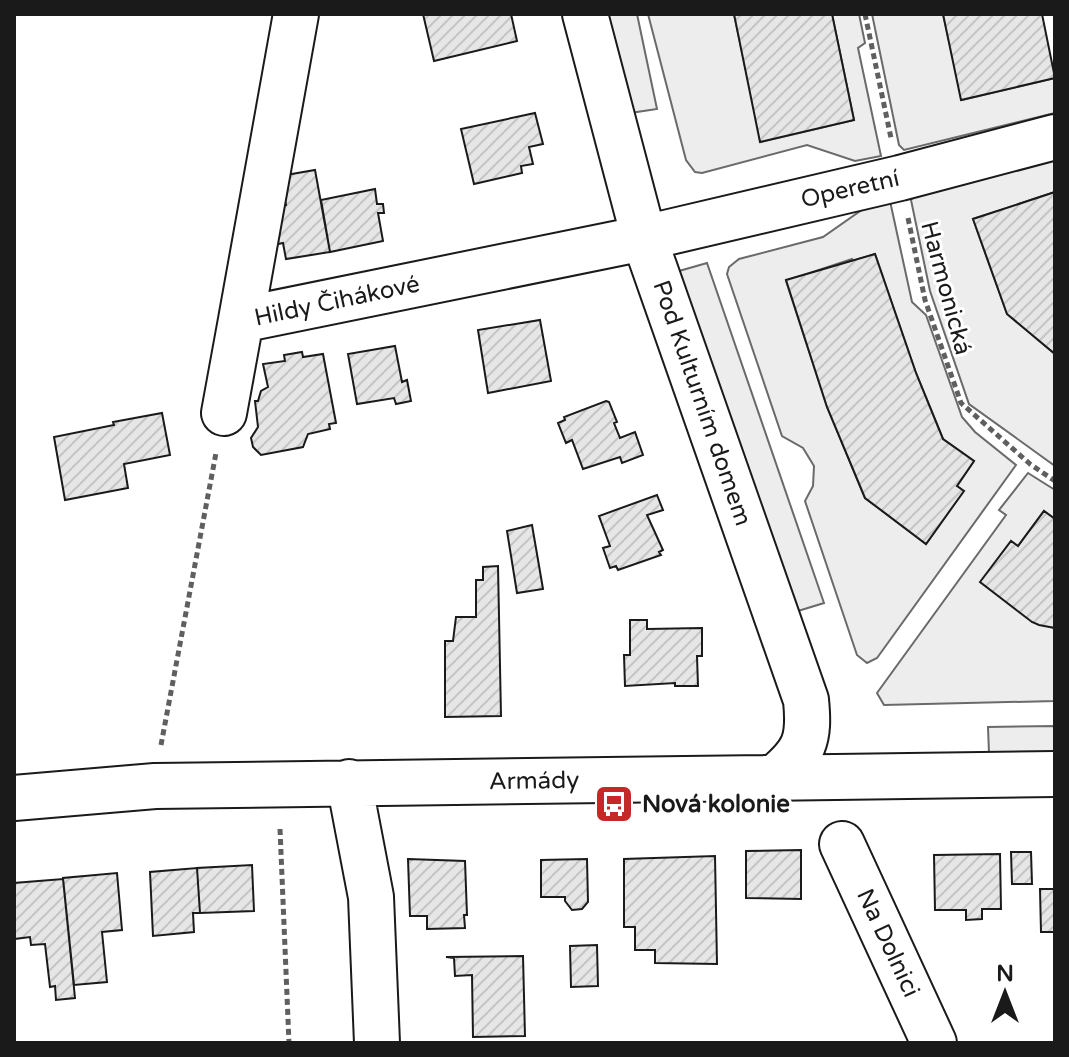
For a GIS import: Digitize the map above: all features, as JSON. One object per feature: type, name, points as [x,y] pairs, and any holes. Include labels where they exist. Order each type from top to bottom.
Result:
[{"type":"street","name":"Hildy Čihákové","points":[[296,14],[241,320],[644,238]]},
{"type":"street","name":"Pod Kulturním domem","points":[[585,14],[644,238],[806,700],[809,725],[802,750],[773,779]]},
{"type":"street","name":"Operetní","points":[[644,238],[900,178],[1055,137]]},
{"type":"street","points":[[224,413],[241,320]]},
{"type":"street","name":"Armády","points":[[14,798],[155,786],[1055,774]]},
{"type":"street","points":[[349,782],[371,897],[377,1043]]},
{"type":"street","name":"Na Dolnici","points":[[842,844],[934,1043]]},
{"type":"path","name":"Harmonická","points":[[865,14],[925,300],[961,403],[1030,464],[1055,481]]},
{"type":"path","points":[[155,786],[162,732],[224,413]]},
{"type":"path","points":[[280,829],[289,1043]]},
{"type":"shaded area","points":[[608,14],[637,14],[657,109],[630,113]]},
{"type":"shaded area","points":[[648,14],[734,14],[761,142],[854,120],[832,14],[859,14],[865,43],[858,48],[881,156],[855,161],[807,145],[702,173],[695,172],[686,160]]},
{"type":"shaded area","points":[[872,14],[943,14],[962,100],[1055,78],[1055,113],[904,150],[899,145]]},
{"type":"shaded area","points":[[1055,160],[1055,192],[973,219],[1007,314],[1055,354],[1055,466],[969,404],[930,291],[911,200],[915,195]]},
{"type":"shaded area","points":[[890,201],[912,302],[926,315],[962,417],[975,432],[1016,465],[877,658],[867,663],[857,655],[805,501],[813,486],[814,466],[803,448],[782,436],[727,274],[729,267],[739,259],[823,237],[866,207]],"holes":[[[875,254],[916,373],[943,439],[974,461],[957,486],[963,491],[926,544],[865,498],[827,407],[786,281]]]},
{"type":"shaded area","points":[[707,263],[824,603],[798,611],[679,271]]},
{"type":"shaded area","points":[[1028,473],[1055,490],[1055,519],[1044,511],[1018,546],[1032,622],[1055,628],[1055,701],[884,705],[877,693],[1006,515],[999,510]]},
{"type":"shaded area","points":[[1055,726],[1055,752],[989,753],[988,727]]},
{"type":"building","points":[[423,14],[511,14],[517,41],[434,61]]},
{"type":"building","points":[[734,14],[832,14],[854,120],[760,142]]},
{"type":"building","points":[[943,14],[1042,14],[1055,78],[961,100]]},
{"type":"building","points":[[535,113],[543,144],[529,147],[533,164],[521,166],[522,173],[474,184],[461,129]]},
{"type":"building","points":[[315,170],[330,252],[286,259],[283,243],[278,244],[277,241],[277,207],[286,205],[280,176]]},
{"type":"building","points":[[375,189],[377,204],[383,204],[384,213],[378,213],[383,241],[330,252],[321,200]]},
{"type":"building","points":[[1055,192],[1055,354],[1007,314],[973,219]]},
{"type":"building","points":[[875,254],[916,373],[943,439],[974,461],[957,486],[964,491],[926,544],[865,498],[827,407],[786,280]]},
{"type":"building","points":[[540,320],[551,381],[488,393],[478,330]]},
{"type":"building","points":[[395,346],[402,382],[407,380],[411,401],[396,404],[394,398],[357,404],[348,354]]},
{"type":"building","points":[[302,352],[303,357],[323,354],[336,423],[329,424],[330,429],[308,434],[303,447],[261,455],[253,447],[251,438],[258,427],[255,401],[258,401],[261,391],[268,387],[263,364],[285,361],[284,355]]},
{"type":"building","points":[[606,401],[617,422],[614,423],[620,438],[635,432],[643,455],[622,463],[620,457],[583,469],[572,440],[566,443],[558,423],[565,420],[564,417]]},
{"type":"building","points":[[162,413],[170,455],[124,464],[128,488],[65,500],[54,437]]},
{"type":"building","points":[[657,495],[663,510],[647,515],[663,550],[659,552],[661,555],[618,570],[616,566],[610,568],[603,548],[610,546],[599,516]]},
{"type":"building","points":[[1044,511],[1055,519],[1055,628],[1032,622],[980,582],[1011,541],[1018,546]]},
{"type":"building","points":[[532,525],[543,589],[517,593],[507,531]]},
{"type":"building","points":[[498,566],[501,716],[445,717],[445,641],[453,641],[456,617],[476,617],[476,580],[483,580],[483,567]]},
{"type":"building","points":[[630,620],[647,620],[647,629],[702,628],[702,656],[697,656],[698,686],[675,686],[675,683],[625,686],[624,655],[630,655]]},
{"type":"building","points":[[801,850],[801,899],[746,898],[746,851]]},
{"type":"building","points":[[1011,852],[1031,852],[1032,884],[1012,884]]},
{"type":"building","points":[[1000,854],[1001,909],[982,909],[982,919],[966,920],[966,910],[935,910],[934,855]]},
{"type":"building","points":[[715,856],[717,964],[655,963],[655,950],[635,950],[635,927],[624,927],[624,859]]},
{"type":"building","points":[[408,859],[465,861],[465,928],[427,929],[427,916],[410,916]]},
{"type":"building","points":[[587,859],[588,902],[582,909],[572,910],[565,897],[541,897],[541,860]]},
{"type":"building","points":[[252,865],[254,911],[200,913],[197,868]]},
{"type":"building","points":[[197,868],[200,913],[193,913],[194,932],[153,936],[150,872]]},
{"type":"building","points":[[117,873],[122,930],[102,932],[107,982],[74,985],[63,878]]},
{"type":"building","points":[[63,879],[75,998],[56,1000],[55,986],[50,987],[45,944],[31,945],[30,937],[14,939],[14,883]]},
{"type":"building","points":[[1040,889],[1055,889],[1055,932],[1041,932]]},
{"type":"building","points":[[597,945],[598,986],[571,987],[570,946]]},
{"type":"building","points":[[523,956],[525,1036],[473,1037],[472,975],[455,976],[454,958],[446,957]]},
{"type":"place","name":"Nová kolonie","points":[[614,804]]}]
